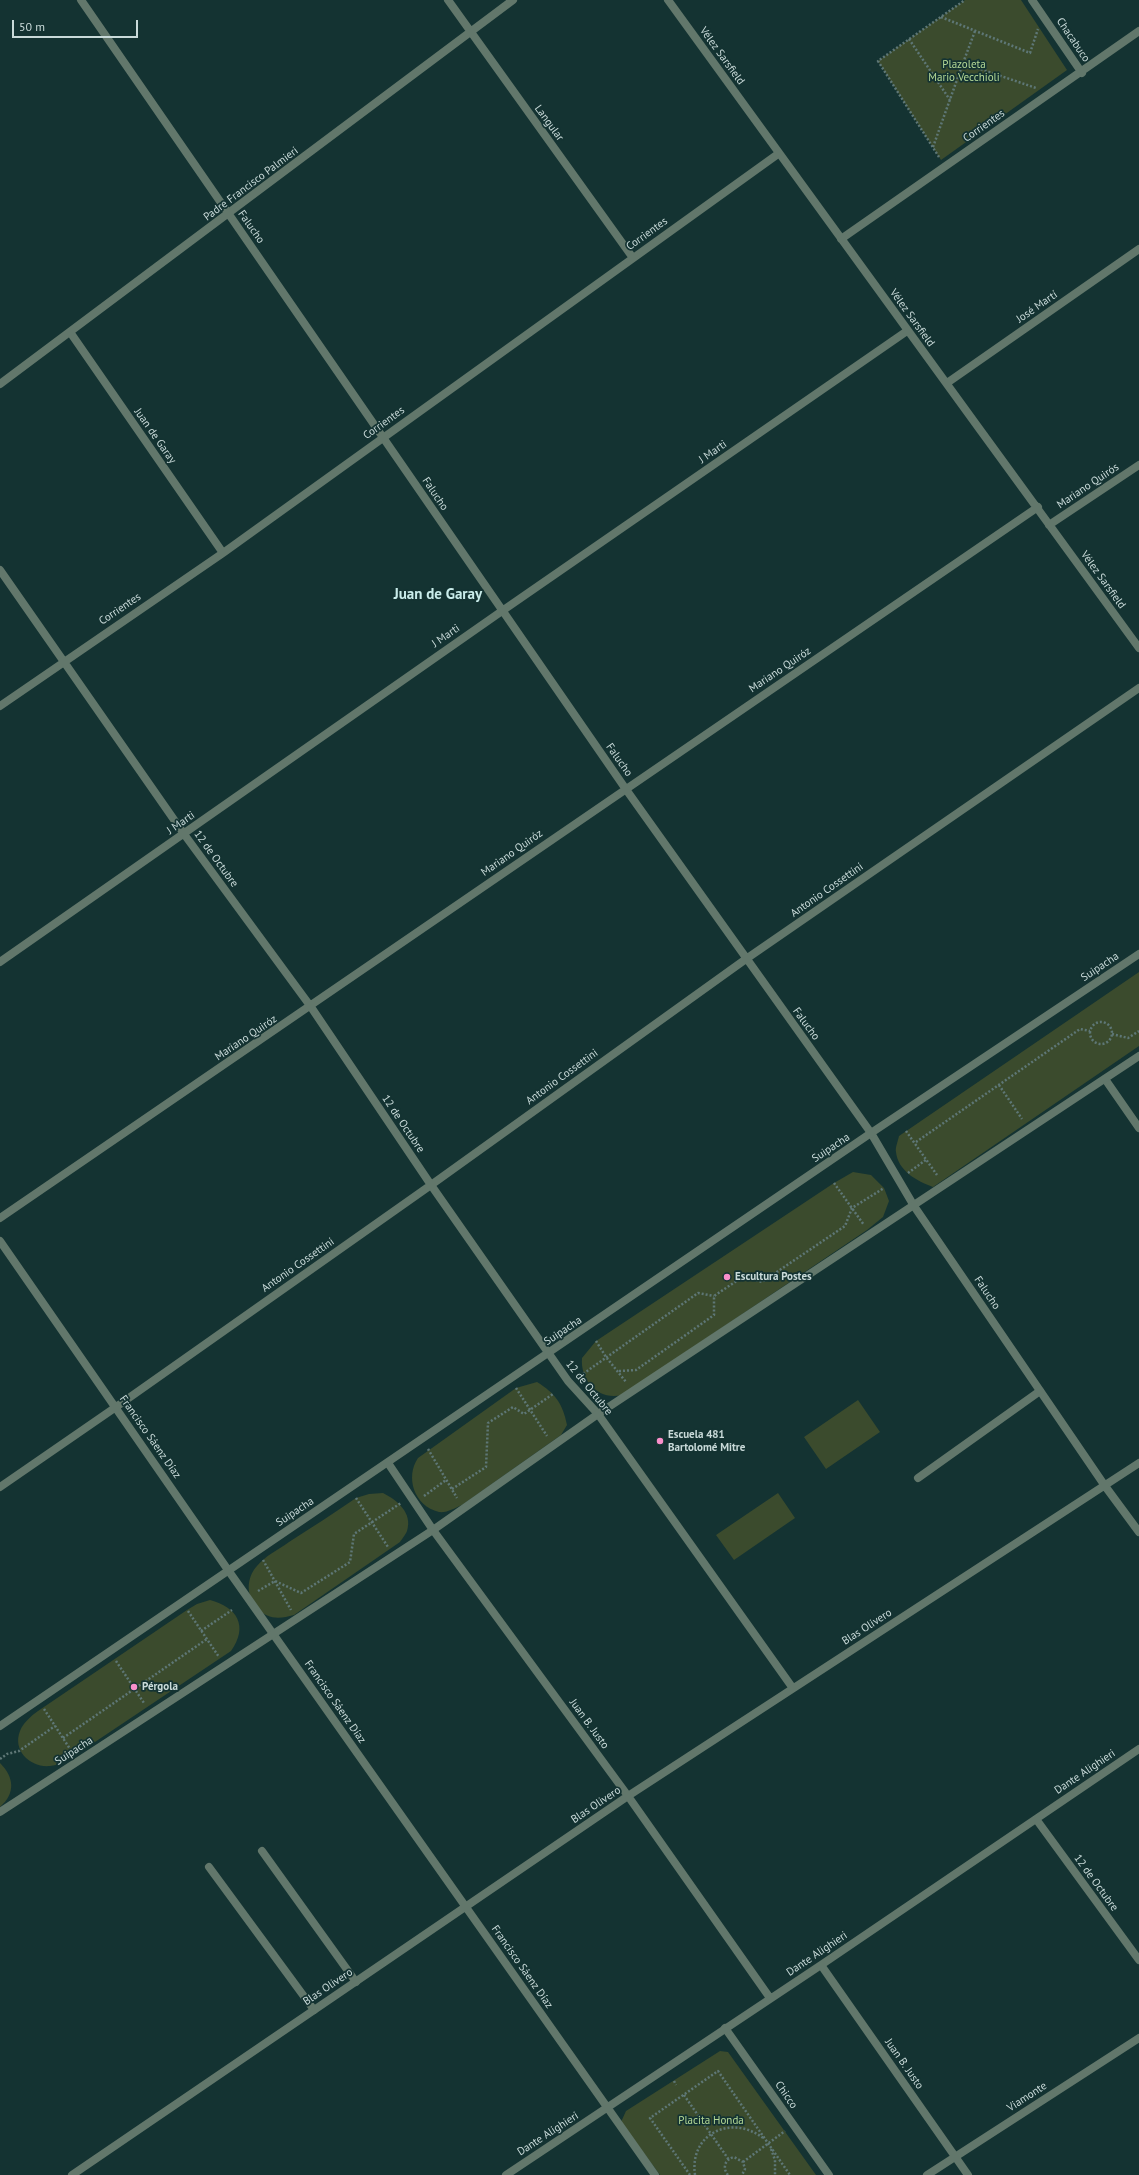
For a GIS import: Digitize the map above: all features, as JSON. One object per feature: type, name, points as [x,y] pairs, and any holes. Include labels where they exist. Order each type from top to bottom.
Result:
[{"type":"street","name":"Falucho","points":[[81,0],[625,788],[871,1134],[914,1206],[1105,1486],[1139,1532]]},
{"type":"street","name":"Langular","points":[[448,0],[633,258]]},
{"type":"street","name":"Padre Francisco Palmieri","points":[[0,384],[513,0]]},
{"type":"street","name":"Vélez Sarsfield","points":[[668,0],[778,154],[1038,507],[1139,648]]},
{"type":"street","name":"Chacabuco","points":[[1032,0],[1082,72]]},
{"type":"street","name":"Corrientes","points":[[841,239],[1139,31]]},
{"type":"street","name":"Corrientes","points":[[0,706],[64,660],[223,553],[382,437],[778,154]]},
{"type":"street","name":"José Martí","points":[[947,383],[1139,249]]},
{"type":"street","name":"J Marti","points":[[0,962],[502,611],[907,331]]},
{"type":"street","name":"Juan de Garay","points":[[70,332],[223,553]]},
{"type":"street","name":"Mariano Quirós","points":[[1050,525],[1139,465]]},
{"type":"street","name":"Mariano Quiróz","points":[[0,1218],[311,1007],[625,788],[1038,507]]},
{"type":"street","name":"12 de Octubre","points":[[0,570],[184,834],[311,1007],[431,1185],[568,1382],[598,1414],[792,1687]]},
{"type":"street","name":"Antonio Cossettini","points":[[0,1487],[431,1185],[746,959],[1139,688]]},
{"type":"street","name":"Suipacha","points":[[0,1726],[228,1570],[388,1464],[871,1134],[1139,954]]},
{"type":"street","name":"Suipacha","points":[[0,1812],[432,1530],[598,1414],[1139,1056]]},
{"type":"street","points":[[1105,1079],[1139,1128]]},
{"type":"street","name":"Francisco Sáenz Díaz","points":[[0,1241],[228,1570],[656,2175]]},
{"type":"street","points":[[918,1478],[1040,1391]]},
{"type":"street","name":"Juan B. Justo","points":[[388,1464],[432,1530],[628,1796],[770,1998]]},
{"type":"street","name":"Blas Olivero","points":[[72,2175],[628,1796],[792,1687],[1139,1464]]},
{"type":"street","name":"Dante Alighieri","points":[[506,2175],[821,1965],[1139,1749]]},
{"type":"street","name":"12 de Octubre","points":[[1036,1819],[1139,1960]]},
{"type":"street","points":[[262,1851],[356,1982]]},
{"type":"street","points":[[210,1866],[314,2010]]},
{"type":"street","name":"Juan B. Justo","points":[[821,1965],[968,2175]]},
{"type":"street","name":"Chicco","points":[[725,2028],[829,2175]]},
{"type":"street","name":"Viamonte","points":[[927,2175],[1139,2038]]},
{"type":"path","points":[[941,160],[878,61],[965,0]]},
{"type":"path","points":[[940,17],[1030,53],[1039,27],[1043,33]]},
{"type":"path","points":[[932,147],[975,31]]},
{"type":"path","points":[[909,39],[950,100]]},
{"type":"path","points":[[964,63],[1040,90],[1034,94]]},
{"type":"path","points":[[1096,1023],[1104,1023],[1110,1027],[1112,1034],[1109,1040],[1100,1044],[1091,1038],[1090,1031],[1096,1023]]},
{"type":"path","points":[[916,1142],[1080,1029],[1090,1031]]},
{"type":"path","points":[[1112,1034],[1128,1038],[1139,1031]]},
{"type":"path","points":[[999,1085],[1025,1124]]},
{"type":"path","points":[[906,1131],[916,1142],[942,1181]]},
{"type":"path","points":[[908,1173],[926,1159]]},
{"type":"path","points":[[834,1183],[867,1230]]},
{"type":"path","points":[[580,1376],[698,1293],[714,1296],[744,1276],[762,1282],[845,1226],[852,1208],[884,1188]]},
{"type":"path","points":[[619,1372],[636,1370],[714,1315],[714,1296]]},
{"type":"path","points":[[596,1341],[606,1357],[627,1383]]},
{"type":"path","points":[[516,1388],[548,1438]]},
{"type":"path","points":[[452,1489],[486,1467],[488,1423],[512,1407],[524,1414],[553,1394]]},
{"type":"path","points":[[428,1449],[464,1508]]},
{"type":"path","points":[[275,1581],[301,1593],[350,1562],[354,1534],[410,1497],[419,1500],[446,1480]]},
{"type":"path","points":[[356,1498],[390,1550]]},
{"type":"path","points":[[263,1560],[294,1615]]},
{"type":"path","points":[[248,1597],[275,1581]]},
{"type":"path","points":[[187,1610],[220,1659]]},
{"type":"path","points":[[201,1631],[232,1610]]},
{"type":"path","points":[[63,1738],[207,1639]]},
{"type":"path","points":[[115,1659],[147,1707]]},
{"type":"path","points":[[43,1708],[74,1755]]},
{"type":"path","points":[[0,1759],[7,1754],[19,1751],[55,1726]]},
{"type":"path","points":[[690,2175],[650,2118],[718,2071],[790,2175]]},
{"type":"path","points":[[674,2081],[676,2085]]},
{"type":"path","points":[[684,2095],[728,2160]]},
{"type":"path","points":[[743,2162],[793,2125]]},
{"type":"path","points":[[695,2175],[694,2166],[696,2152],[704,2140],[711,2134],[727,2127],[739,2127],[752,2130],[768,2143],[775,2160],[775,2175]]},
{"type":"path","points":[[728,2160],[734,2158],[743,2162]]},
{"type":"path","points":[[727,2175],[725,2168],[728,2160]]},
{"type":"path","points":[[742,2175],[745,2169],[743,2162]]},
{"type":"green space","name":"Plazoleta Mario Vecchioli","points":[[965,0],[1021,0],[1067,70],[941,160],[878,61]]},
{"type":"green space","points":[[1139,972],[1139,1046],[933,1187],[921,1182],[904,1170],[900,1165],[896,1152],[899,1136]]},
{"type":"green space","points":[[853,1172],[871,1175],[884,1188],[889,1201],[883,1217],[867,1230],[622,1395],[606,1395],[599,1392],[588,1381],[584,1374],[582,1358],[596,1341],[834,1183]]},
{"type":"green space","points":[[537,1382],[549,1390],[563,1411],[567,1425],[561,1435],[462,1505],[445,1512],[439,1512],[430,1509],[423,1504],[414,1490],[412,1482],[414,1466],[418,1458],[516,1388]]},
{"type":"green space","points":[[858,1400],[880,1432],[826,1469],[804,1437]]},
{"type":"green space","points":[[383,1493],[398,1503],[408,1518],[407,1531],[400,1542],[294,1615],[274,1618],[265,1615],[257,1608],[249,1593],[249,1581],[253,1571],[260,1562],[356,1498],[369,1494]]},
{"type":"green space","points":[[778,1493],[795,1518],[734,1560],[716,1535]]},
{"type":"green space","points":[[210,1600],[227,1607],[237,1619],[239,1633],[231,1651],[63,1762],[50,1766],[43,1766],[30,1761],[25,1757],[21,1751],[18,1738],[23,1725],[33,1715],[187,1610],[197,1604]]},
{"type":"green space","points":[[0,1763],[5,1768],[10,1779],[11,1791],[5,1802],[0,1807]]},
{"type":"green space","name":"Placita Honda","points":[[720,2051],[728,2052],[816,2175],[660,2175],[621,2122],[626,2111]]},
{"type":"place","name":"Escultura Postes","points":[[727,1277]]},
{"type":"place","name":"Escuela 481 Bartolomé Mitre","points":[[660,1441]]},
{"type":"place","name":"Pérgola","points":[[134,1687]]},
{"type":"district","name":"Juan de Garay","points":[[438,595]]}]
